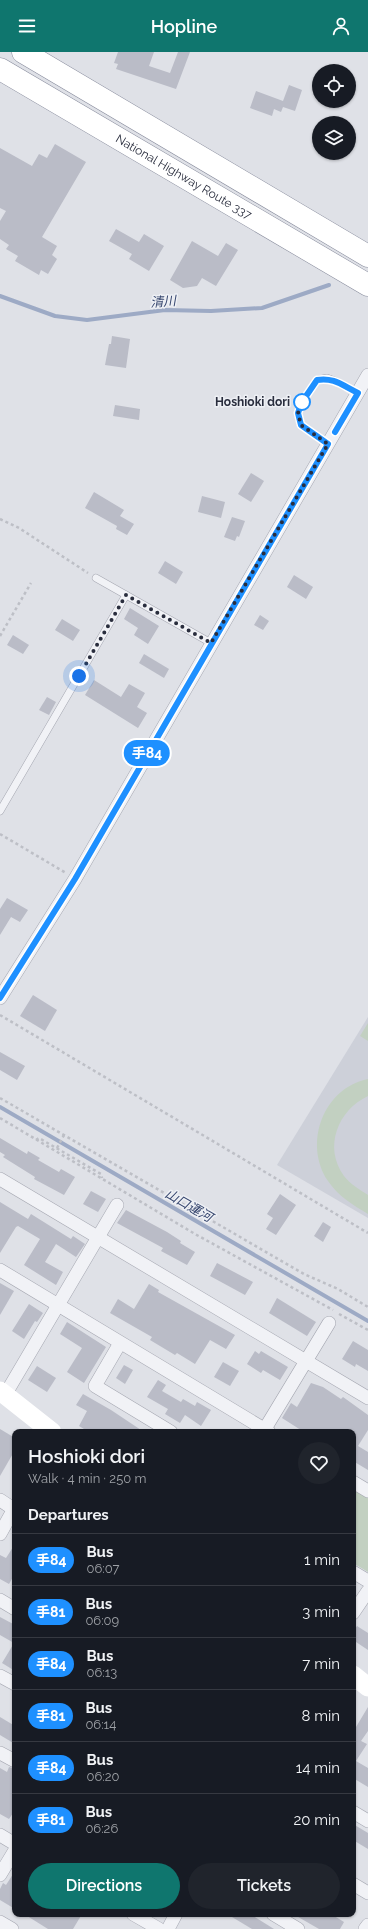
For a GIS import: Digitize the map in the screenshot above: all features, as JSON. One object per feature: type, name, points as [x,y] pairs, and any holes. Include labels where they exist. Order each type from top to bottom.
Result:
[{"type":"highway","name":"National Highway Route 337","points":[[23,52],[368,256]]},
{"type":"highway","name":"National Highway Route 337","points":[[0,69],[368,285]]},
{"type":"street","points":[[0,998],[75,879],[368,375]]},
{"type":"street","points":[[0,1179],[368,1398]]},
{"type":"street","points":[[48,1429],[2,1393],[58,1306],[117,1205]]},
{"type":"street","points":[[0,1270],[262,1429]]},
{"type":"street","points":[[266,1429],[328,1323]]},
{"type":"street","points":[[120,1343],[95,1386],[166,1429]]},
{"type":"street","points":[[356,1484],[368,1491]]},
{"type":"street","points":[[0,1500],[12,1507]]},
{"type":"street","points":[[0,1534],[12,1514]]},
{"type":"street","points":[[356,1574],[368,1581]]},
{"type":"street","points":[[356,1608],[368,1590]]},
{"type":"street","points":[[0,1600],[12,1607]]},
{"type":"street","points":[[0,1676],[12,1682]]},
{"type":"street","points":[[356,1677],[368,1687]]},
{"type":"street","points":[[0,1753],[12,1759]]},
{"type":"street","points":[[356,1814],[368,1821]]},
{"type":"street","points":[[0,1835],[12,1842]]},
{"type":"street","points":[[0,1876],[12,1855]]},
{"type":"street","points":[[356,1886],[368,1893]]},
{"type":"street","points":[[139,1917],[159,1929]]},
{"type":"street","points":[[168,1929],[174,1917]]},
{"type":"street","points":[[278,1917],[298,1929]]},
{"type":"street","points":[[0,1922],[12,1929]]},
{"type":"street","points":[[365,1929],[368,1925]]},
{"type":"lane","points":[[328,444],[301,425],[298,413],[302,402],[317,380],[327,378],[358,393]]},
{"type":"lane","points":[[96,578],[211,643]]},
{"type":"lane","points":[[0,811],[126,595]]},
{"type":"path","points":[[0,519],[19,528],[96,578]]},
{"type":"path","points":[[0,636],[31,583]]},
{"type":"path","points":[[0,834],[75,879]]},
{"type":"path","points":[[0,1015],[368,1233]]},
{"type":"path","points":[[0,1098],[304,1274],[338,1289],[368,1307]]},
{"type":"path","points":[[0,1118],[196,1234],[368,1330]]},
{"type":"path","points":[[57,1148],[64,1135]]},
{"type":"path","points":[[36,1140],[39,1138],[57,1148],[101,1174],[102,1179]]},
{"type":"shaded area","points":[[368,1017],[368,1218],[277,1165]]},
{"type":"green space","points":[[368,1023],[368,1041],[360,1036]]},
{"type":"green space","points":[[368,1079],[368,1096],[357,1102],[349,1110],[337,1130],[334,1142],[338,1165],[344,1176],[352,1184],[368,1195],[368,1214],[346,1200],[336,1191],[328,1181],[321,1166],[317,1151],[318,1135],[322,1120],[329,1105],[339,1094],[352,1084]]},
{"type":"green space","points":[[356,1491],[368,1498],[368,1572],[356,1565]]},
{"type":"building","points":[[118,52],[154,52],[149,66],[170,73],[178,52],[190,52],[176,89],[116,69],[118,64],[114,63]]},
{"type":"building","points":[[289,85],[302,90],[295,111],[283,107],[281,112],[274,109],[272,116],[250,108],[256,91],[283,101]]},
{"type":"building","points":[[55,144],[86,162],[42,237],[57,246],[52,255],[57,259],[48,274],[41,270],[39,275],[15,261],[18,256],[6,249],[9,245],[0,239],[0,221],[6,211],[0,208],[0,148],[32,166],[39,154],[47,158]]},
{"type":"building","points":[[116,229],[139,242],[144,234],[164,246],[149,271],[129,259],[132,254],[109,241]]},
{"type":"building","points":[[192,241],[218,256],[226,243],[238,250],[216,286],[202,278],[197,286],[183,288],[170,280]]},
{"type":"building","points":[[112,336],[130,339],[126,368],[105,365]]},
{"type":"building","points":[[115,405],[140,409],[139,420],[113,416]]},
{"type":"building","points":[[251,473],[264,481],[251,502],[238,494]]},
{"type":"building","points":[[94,492],[124,510],[120,516],[134,524],[127,535],[116,529],[117,526],[85,508]]},
{"type":"building","points":[[202,496],[225,502],[221,518],[198,512]]},
{"type":"building","points":[[232,517],[245,521],[239,537],[237,536],[235,541],[224,537]]},
{"type":"building","points":[[165,561],[183,572],[176,584],[158,573]]},
{"type":"building","points":[[294,575],[313,587],[306,599],[287,587]]},
{"type":"building","points":[[130,608],[159,626],[148,644],[134,635],[138,628],[124,619]]},
{"type":"building","points":[[260,615],[269,621],[263,630],[254,625]]},
{"type":"building","points":[[62,619],[80,630],[73,641],[55,630]]},
{"type":"building","points":[[13,635],[29,645],[23,654],[7,645]]},
{"type":"building","points":[[144,654],[169,669],[164,678],[139,663]]},
{"type":"building","points":[[94,680],[121,697],[129,684],[145,693],[137,707],[147,713],[138,728],[85,695]]},
{"type":"building","points":[[47,697],[56,702],[49,715],[39,710]]},
{"type":"building","points":[[7,898],[28,910],[20,922],[11,917],[0,935],[0,909]]},
{"type":"building","points":[[33,995],[57,1010],[45,1031],[20,1016]]},
{"type":"building","points":[[0,1052],[25,1066],[17,1080],[0,1070]]},
{"type":"building","points":[[0,1138],[27,1154],[28,1151],[40,1158],[38,1160],[59,1172],[61,1169],[75,1177],[64,1195],[34,1179],[35,1177],[3,1157],[5,1155],[0,1152]]},
{"type":"building","points":[[91,1191],[106,1199],[98,1212],[83,1204]]},
{"type":"building","points":[[280,1194],[296,1205],[276,1235],[266,1229],[273,1218],[267,1214]]},
{"type":"building","points":[[0,1202],[28,1219],[31,1214],[71,1239],[73,1236],[85,1244],[76,1257],[56,1244],[45,1262],[63,1272],[56,1285],[24,1265],[40,1239],[18,1226],[0,1253]]},
{"type":"building","points":[[126,1210],[167,1232],[181,1241],[180,1243],[195,1252],[187,1265],[161,1251],[163,1248],[117,1223]]},
{"type":"building","points":[[323,1222],[331,1227],[323,1242],[314,1236]]},
{"type":"building","points":[[217,1263],[253,1282],[245,1295],[210,1276]]},
{"type":"building","points":[[0,1283],[14,1291],[0,1315]]},
{"type":"building","points":[[149,1284],[159,1290],[158,1292],[235,1335],[226,1349],[210,1340],[195,1364],[177,1353],[175,1355],[150,1340],[152,1337],[110,1313],[118,1299],[134,1309]]},
{"type":"building","points":[[277,1298],[316,1322],[307,1336],[269,1313]]},
{"type":"building","points":[[29,1304],[43,1313],[37,1322],[35,1321],[24,1339],[12,1331]]},
{"type":"building","points":[[67,1322],[106,1347],[84,1383],[67,1372],[82,1348],[60,1334]]},
{"type":"building","points":[[353,1341],[368,1350],[368,1371],[356,1364],[355,1367],[342,1359]]},
{"type":"building","points":[[255,1351],[259,1354],[261,1351],[288,1367],[280,1380],[263,1370],[261,1373],[247,1364]]},
{"type":"building","points":[[223,1362],[239,1371],[230,1386],[214,1377]]},
{"type":"building","points":[[124,1365],[133,1370],[125,1384],[116,1378]]},
{"type":"building","points":[[37,1366],[56,1378],[47,1392],[28,1380]]},
{"type":"building","points":[[158,1380],[166,1385],[162,1391],[181,1402],[183,1399],[195,1406],[197,1402],[211,1410],[201,1426],[185,1415],[180,1423],[165,1414],[168,1409],[147,1397]]},
{"type":"building","points":[[311,1383],[323,1387],[341,1399],[343,1397],[368,1415],[368,1430],[358,1446],[368,1452],[368,1470],[356,1463],[356,1429],[299,1429],[282,1418],[291,1403],[297,1407]]},
{"type":"building","points":[[83,1394],[140,1429],[84,1429],[79,1426],[87,1411],[76,1405]]},
{"type":"building","points":[[0,1429],[12,1436],[12,1455],[0,1476]]},
{"type":"building","points":[[12,1549],[12,1579],[9,1584],[0,1579],[0,1555],[6,1558]]},
{"type":"building","points":[[0,1617],[12,1623],[12,1642],[0,1635]]},
{"type":"building","points":[[357,1626],[368,1633],[368,1650],[356,1642]]},
{"type":"building","points":[[12,1646],[12,1669],[2,1663]]},
{"type":"building","points":[[368,1707],[368,1731],[361,1741],[367,1744],[356,1761],[356,1727]]},
{"type":"building","points":[[0,1717],[12,1724],[12,1742],[0,1735]]},
{"type":"building","points":[[356,1761],[368,1768],[368,1787],[356,1780]]},
{"type":"building","points":[[9,1767],[12,1768],[12,1814],[9,1819],[0,1814],[0,1768],[7,1772]]},
{"type":"building","points":[[356,1826],[368,1833],[368,1849],[356,1842]]},
{"type":"building","points":[[12,1876],[12,1907],[0,1900],[0,1889],[3,1883],[6,1885]]},
{"type":"building","points":[[29,1917],[80,1917],[73,1929],[48,1929]]},
{"type":"building","points":[[232,1917],[255,1917],[274,1929],[252,1929]]},
{"type":"building","points":[[298,1917],[336,1917],[344,1922],[340,1929],[319,1929]]},
{"type":"waterway","name":"清川","points":[[0,296],[55,316],[87,320],[165,310],[211,311],[262,308],[329,285]]},
{"type":"waterway","name":"山口運河","points":[[0,1107],[368,1321]]},
{"type":"bus line","name":"手84","points":[[0,998],[75,879],[328,444],[301,425],[298,413],[302,402],[317,380],[327,378],[358,393],[335,432]]},
{"type":"place","name":"Hoshioki dori","points":[[302,402]]},
{"type":"route","points":[[79,676],[126,595],[211,643],[328,444],[301,425],[298,413],[302,402]]}]
